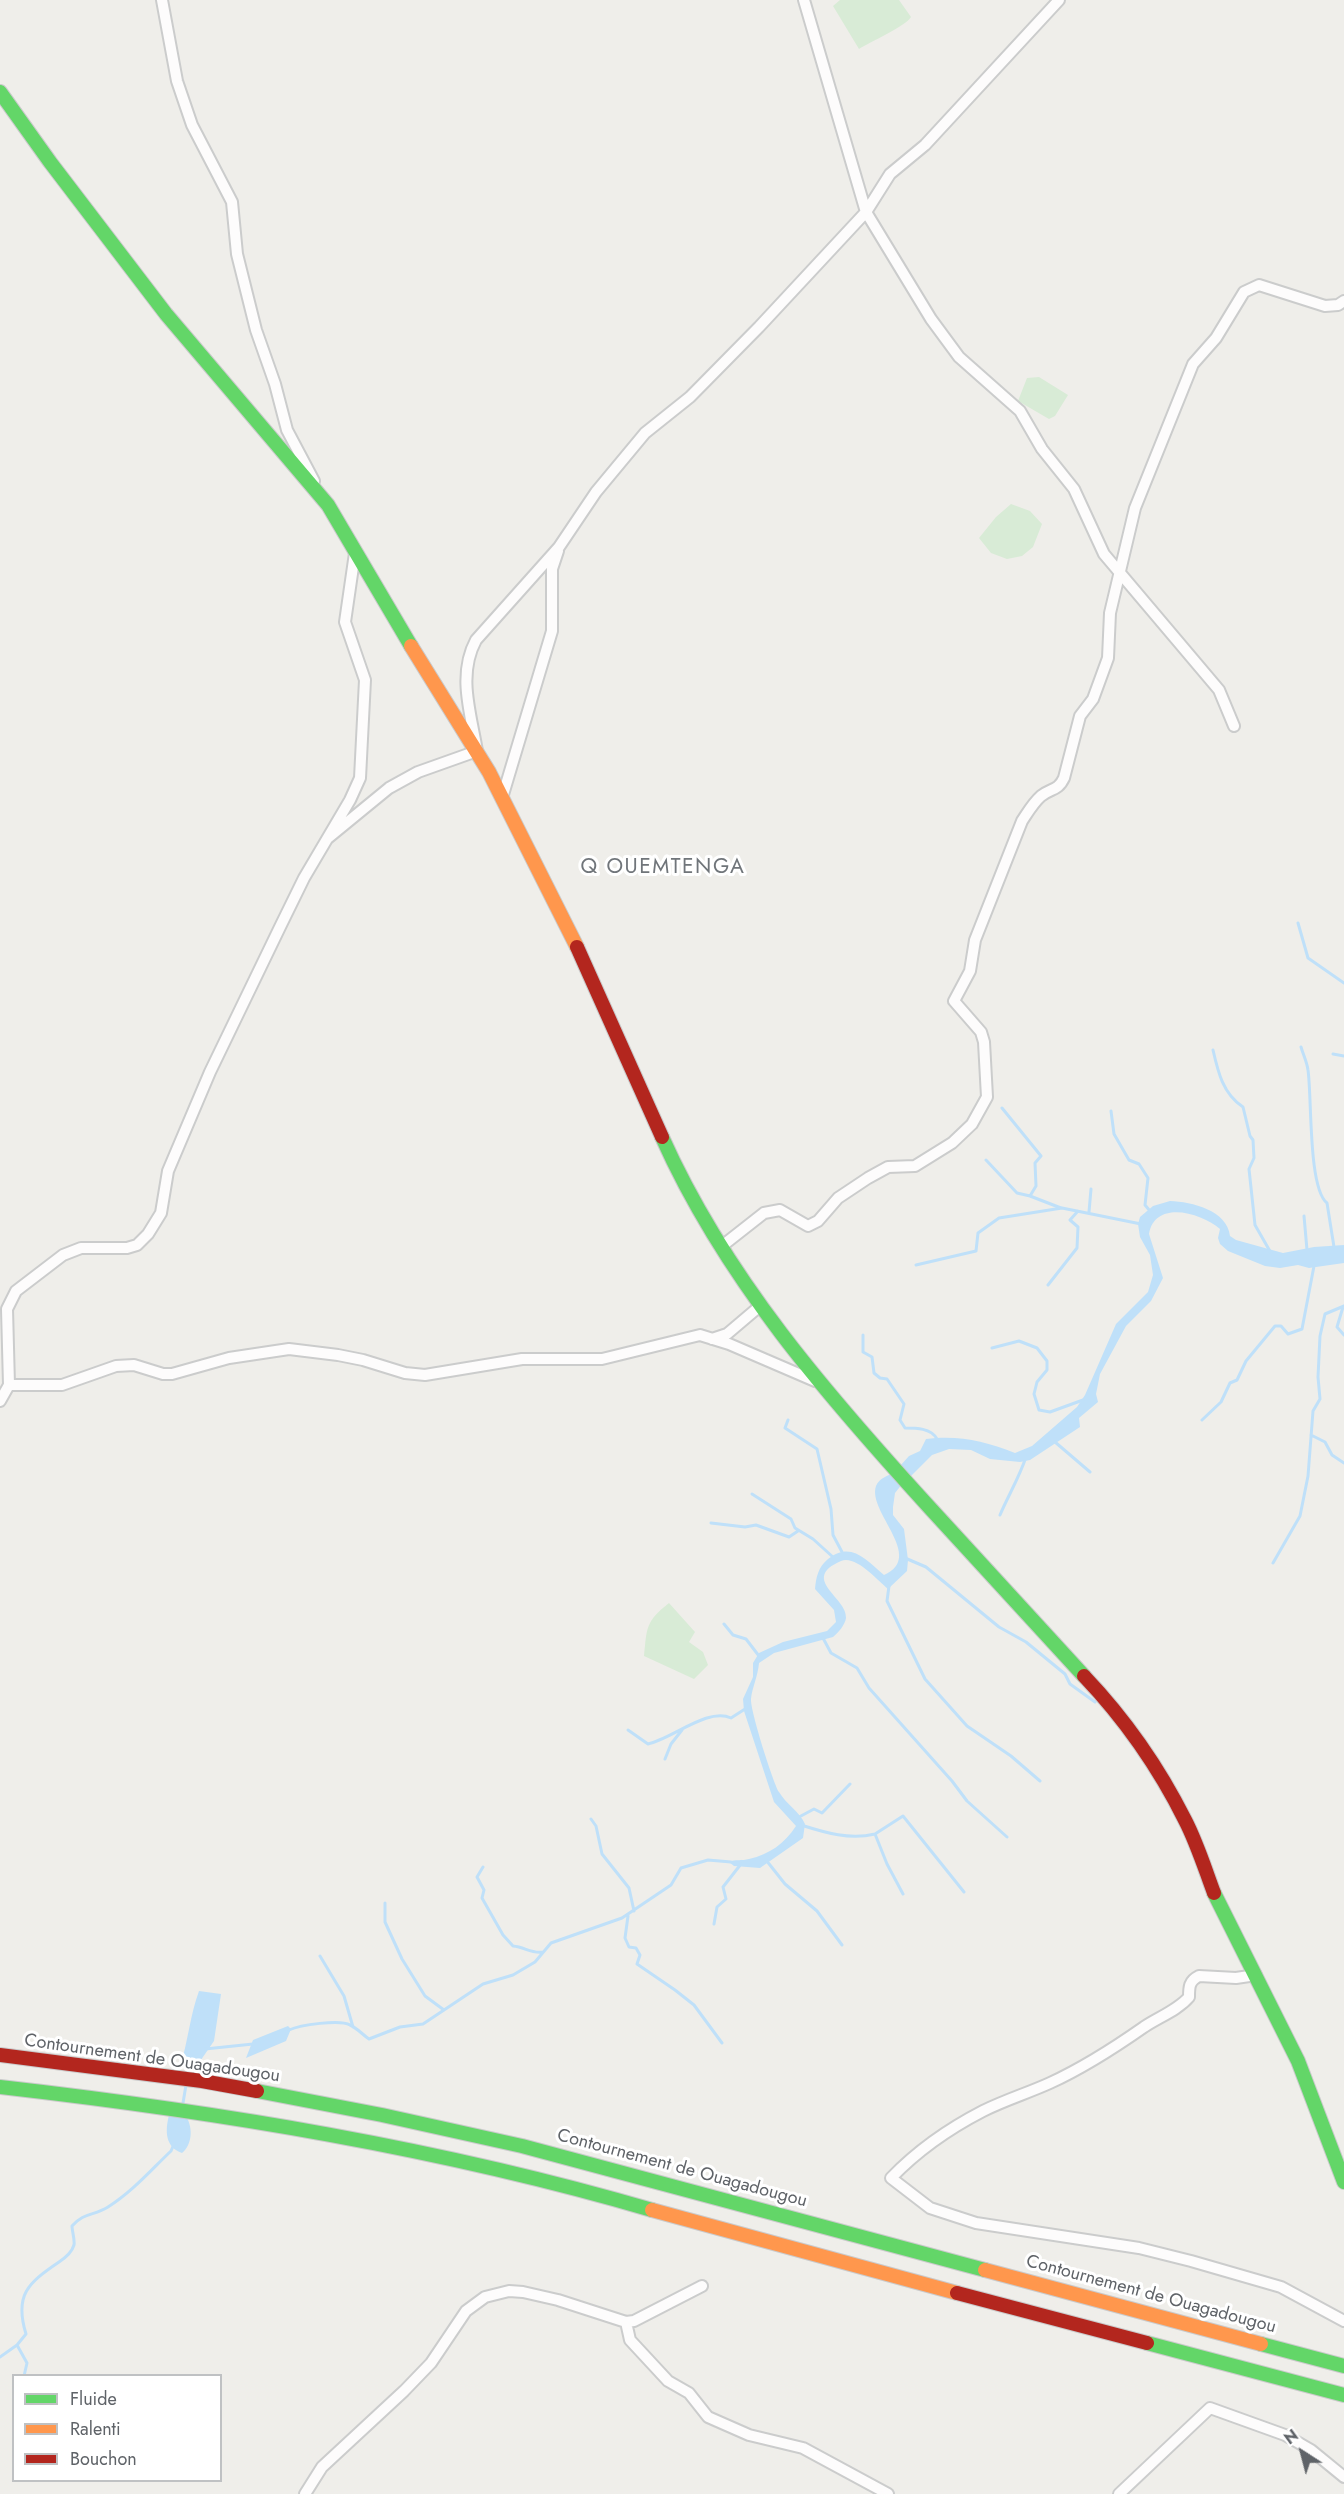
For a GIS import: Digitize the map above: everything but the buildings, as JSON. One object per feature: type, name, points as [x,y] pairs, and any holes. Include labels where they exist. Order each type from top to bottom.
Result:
[{"type":"main road","points":[[0,92],[50,162],[166,314],[328,505],[477,751],[572,936],[665,1144],[701,1213],[760,1306],[818,1383],[1094,1686],[1131,1732],[1186,1821],[1215,1895],[1298,2061],[1344,2182]]},
{"type":"main road","name":"Contournement de Ouagadougou","points":[[0,2055],[202,2081],[382,2115],[522,2146],[1344,2366]]},
{"type":"main road","points":[[0,2087],[195,2111],[382,2145],[557,2184],[723,2232],[1344,2395]]},
{"type":"street","points":[[162,0],[177,81],[192,125],[232,202],[237,254],[256,330],[275,384],[287,430],[328,505]]},
{"type":"street","points":[[804,0],[866,212],[931,319],[959,357],[1020,411],[1042,449],[1074,489],[1104,554],[1219,690],[1234,726]]},
{"type":"street","points":[[328,838],[389,788],[418,772],[477,751],[465,680],[470,651],[476,640],[559,547],[596,492],[645,433],[690,397],[866,212],[890,174],[925,145],[1059,0]]},
{"type":"street","points":[[722,1246],[764,1213],[780,1210],[808,1226],[818,1221],[838,1198],[868,1178],[888,1167],[915,1166],[952,1143],[972,1124],[987,1096],[984,1042],[981,1032],[954,1001],[955,995],[970,971],[975,940],[1022,821],[1034,804],[1044,794],[1060,786],[1064,778],[1080,717],[1093,699],[1108,658],[1110,613],[1135,508],[1193,364],[1216,338],[1244,292],[1259,285],[1325,306],[1338,305],[1344,301]]},
{"type":"street","points":[[502,798],[552,631],[552,569],[559,547]]},
{"type":"street","points":[[0,1401],[9,1385],[7,1309],[16,1291],[46,1265],[81,1248],[127,1248],[137,1245],[148,1234],[161,1213],[168,1171],[210,1072],[280,927],[360,778],[365,680],[345,622],[355,553]]},
{"type":"street","points":[[712,1339],[727,1334],[760,1306]]},
{"type":"street","points":[[9,1385],[62,1385],[116,1366],[134,1365],[163,1374],[172,1374],[229,1358],[288,1349],[338,1355],[405,1373],[424,1375],[522,1359],[602,1359],[700,1335],[818,1383]]},
{"type":"street","points":[[1256,1975],[1236,1978],[1199,1976],[1193,1979],[1189,1985],[1189,1997],[1183,2005],[1162,2015],[1109,2051],[1052,2082],[983,2111],[957,2126],[917,2155],[891,2178],[930,2208],[976,2223],[1139,2248],[1281,2287],[1344,2321]]},
{"type":"street","points":[[305,2494],[322,2467],[431,2363],[466,2311],[485,2297],[509,2291],[523,2292],[558,2300],[626,2322],[634,2321],[702,2286]]},
{"type":"street","points":[[626,2322],[630,2340],[668,2381],[689,2393],[708,2417],[749,2435],[794,2445],[888,2494]]},
{"type":"street","points":[[1119,2494],[1210,2408],[1285,2435],[1311,2450],[1344,2477]]},
{"type":"green space","points":[[840,0],[899,0],[911,17],[895,29],[859,49],[833,6]]},
{"type":"green space","points":[[1039,377],[1068,395],[1055,416],[1049,419],[1018,401],[1027,378]]},
{"type":"green space","points":[[1011,504],[1030,511],[1042,524],[1033,547],[1022,556],[1007,559],[991,553],[979,538],[996,517]]},
{"type":"green space","points":[[669,1603],[695,1632],[689,1642],[703,1652],[708,1665],[694,1679],[644,1656],[651,1621]]},
{"type":"water","points":[[1170,1201],[1188,1203],[1207,1209],[1222,1220],[1230,1236],[1236,1240],[1283,1253],[1314,1247],[1344,1245],[1344,1263],[1309,1268],[1298,1265],[1280,1268],[1265,1266],[1228,1251],[1220,1244],[1218,1238],[1220,1229],[1202,1218],[1180,1212],[1160,1216],[1153,1223],[1149,1234],[1163,1278],[1151,1301],[1126,1326],[1100,1374],[1096,1394],[1098,1402],[1079,1418],[1080,1427],[1030,1460],[1020,1462],[990,1459],[971,1450],[949,1449],[932,1455],[910,1477],[900,1466],[909,1456],[920,1451],[926,1439],[971,1440],[1015,1453],[1032,1446],[1077,1407],[1085,1395],[1116,1324],[1148,1292],[1153,1275],[1150,1255],[1140,1237],[1138,1224],[1140,1217],[1153,1206]]},
{"type":"water","points":[[895,1472],[903,1483],[895,1493],[893,1515],[904,1529],[907,1571],[888,1589],[866,1569],[853,1562],[841,1561],[829,1568],[824,1575],[825,1582],[845,1611],[846,1618],[841,1629],[833,1637],[774,1653],[759,1663],[751,1699],[758,1731],[779,1792],[805,1824],[803,1838],[760,1868],[734,1866],[729,1862],[746,1860],[770,1851],[787,1838],[796,1826],[774,1802],[744,1711],[743,1699],[753,1677],[753,1663],[759,1653],[783,1642],[827,1631],[836,1622],[834,1610],[815,1589],[820,1569],[828,1559],[836,1554],[851,1552],[864,1558],[884,1575],[895,1567],[899,1557],[898,1546],[875,1497],[877,1483]]},
{"type":"water","points":[[199,1991],[221,1994],[214,2041],[194,2070],[180,2067]]},
{"type":"water","points":[[288,2026],[291,2029],[286,2041],[246,2058],[253,2040]]},
{"type":"water","points":[[169,2115],[187,2118],[189,2122],[190,2141],[182,2153],[169,2143],[167,2127]]},
{"type":"waterway","points":[[1298,923],[1308,958],[1344,983]]},
{"type":"waterway","points":[[1301,1047],[1308,1070],[1312,1141],[1317,1180],[1321,1194],[1327,1203],[1334,1247]]},
{"type":"waterway","points":[[1213,1050],[1222,1082],[1236,1102],[1243,1107],[1253,1140],[1254,1158],[1249,1169],[1255,1225],[1271,1253]]},
{"type":"waterway","points":[[1333,1054],[1344,1056]]},
{"type":"waterway","points":[[1002,1108],[1041,1156],[1035,1163],[1036,1186],[1030,1196],[1061,1208]]},
{"type":"waterway","points":[[1111,1111],[1114,1134],[1129,1160],[1139,1164],[1148,1178],[1145,1205],[1150,1211]]},
{"type":"waterway","points":[[986,1160],[1017,1193],[1030,1196]]},
{"type":"waterway","points":[[1089,1212],[1091,1189]]},
{"type":"waterway","points":[[916,1265],[976,1251],[978,1233],[999,1218],[1062,1208],[1141,1224]]},
{"type":"waterway","points":[[1048,1285],[1077,1248],[1078,1227],[1070,1220],[1078,1211]]},
{"type":"waterway","points":[[1304,1216],[1307,1250]]},
{"type":"waterway","points":[[1202,1420],[1221,1402],[1230,1383],[1237,1380],[1246,1361],[1275,1326],[1281,1326],[1288,1334],[1302,1329],[1314,1266]]},
{"type":"waterway","points":[[1273,1563],[1300,1516],[1308,1476],[1313,1411],[1320,1399],[1318,1377],[1320,1336],[1325,1314],[1344,1306]]},
{"type":"waterway","points":[[1343,1307],[1337,1327],[1344,1335]]},
{"type":"waterway","points":[[863,1335],[863,1352],[872,1357],[874,1373],[880,1378],[887,1379],[904,1404],[900,1420],[905,1428],[927,1431],[937,1439]]},
{"type":"waterway","points":[[992,1348],[1019,1341],[1037,1348],[1047,1361],[1047,1370],[1037,1382],[1034,1394],[1039,1410],[1050,1412],[1083,1400]]},
{"type":"waterway","points":[[788,1420],[785,1428],[817,1449],[831,1509],[833,1535],[842,1552]]},
{"type":"waterway","points":[[1311,1435],[1325,1442],[1332,1455],[1344,1463]]},
{"type":"waterway","points":[[1055,1442],[1090,1472]]},
{"type":"waterway","points":[[1000,1515],[1026,1457]]},
{"type":"waterway","points":[[752,1494],[791,1519],[795,1528],[813,1539],[834,1558]]},
{"type":"waterway","points":[[711,1523],[745,1527],[756,1525],[789,1537],[798,1531]]},
{"type":"waterway","points":[[905,1558],[926,1567],[999,1627],[1026,1642],[1065,1674],[1070,1684],[1095,1702]]},
{"type":"waterway","points":[[889,1586],[887,1601],[925,1679],[967,1726],[1011,1756],[1040,1781]]},
{"type":"waterway","points":[[724,1624],[733,1635],[746,1639],[759,1656]]},
{"type":"waterway","points":[[823,1638],[831,1653],[857,1668],[869,1688],[967,1801],[1007,1837]]},
{"type":"waterway","points":[[628,1730],[648,1744],[701,1720],[722,1716],[731,1718],[745,1709]]},
{"type":"waterway","points":[[665,1759],[671,1744],[682,1730]]},
{"type":"waterway","points":[[799,1817],[814,1809],[822,1813],[850,1784]]},
{"type":"waterway","points":[[875,1834],[903,1816],[964,1892]]},
{"type":"waterway","points":[[591,1819],[596,1826],[602,1854],[629,1888],[634,1911]]},
{"type":"waterway","points":[[801,1825],[847,1836],[875,1834],[887,1864],[903,1894]]},
{"type":"waterway","points":[[289,2030],[320,2023],[345,2023],[369,2039],[400,2027],[423,2024],[483,1984],[513,1975],[535,1962],[551,1943],[622,1918],[671,1885],[681,1868],[708,1860],[731,1862]]},
{"type":"waterway","points":[[766,1860],[785,1884],[817,1911],[842,1945]]},
{"type":"waterway","points":[[714,1924],[717,1907],[726,1899],[723,1887],[741,1864]]},
{"type":"waterway","points":[[483,1867],[477,1877],[484,1890],[482,1898],[503,1935],[513,1946],[543,1952]]},
{"type":"waterway","points":[[385,1903],[385,1922],[402,1959],[425,1996],[444,2010]]},
{"type":"waterway","points":[[628,1916],[625,1938],[629,1947],[636,1948],[640,1955],[637,1964],[694,2005],[722,2043]]},
{"type":"waterway","points":[[320,1956],[344,1996],[353,2027]]},
{"type":"waterway","points":[[205,2049],[253,2044]]},
{"type":"waterway","points":[[183,2103],[186,2085]]},
{"type":"waterway","points":[[0,2357],[17,2345],[26,2334],[22,2309],[26,2291],[39,2277],[64,2259],[72,2250],[74,2245],[72,2226],[81,2218],[103,2210],[125,2195],[171,2151],[174,2144]]},
{"type":"waterway","points":[[17,2345],[27,2363],[24,2374]]},
{"type":"traffic: fast","points":[[0,92],[50,162],[166,314],[328,505],[411,646]]},
{"type":"traffic: fast","points":[[662,1137],[687,1189],[716,1239],[747,1287],[781,1333],[891,1465],[1084,1676]]},
{"type":"traffic: fast","points":[[1214,1893],[1298,2061],[1344,2182]]},
{"type":"traffic: fast","points":[[0,2087],[164,2108],[410,2150],[572,2188],[652,2210]]},
{"type":"traffic: fast","points":[[257,2091],[382,2115],[522,2146],[985,2270]]},
{"type":"traffic: fast","points":[[1147,2343],[1344,2395]]},
{"type":"traffic: fast","points":[[1261,2344],[1344,2366]]},
{"type":"traffic: slow","points":[[411,646],[489,772],[577,947]]},
{"type":"traffic: slow","points":[[652,2210],[957,2293]]},
{"type":"traffic: slow","points":[[985,2270],[1261,2344]]},
{"type":"traffic: jam","points":[[577,947],[662,1137]]},
{"type":"traffic: jam","points":[[1084,1676],[1127,1726],[1164,1781],[1189,1829],[1214,1893]]},
{"type":"traffic: jam","points":[[0,2055],[202,2081],[257,2091]]},
{"type":"traffic: jam","points":[[957,2293],[1147,2343]]},
{"type":"district","name":"Q OUEMTENGA","points":[[663,868]]}]
